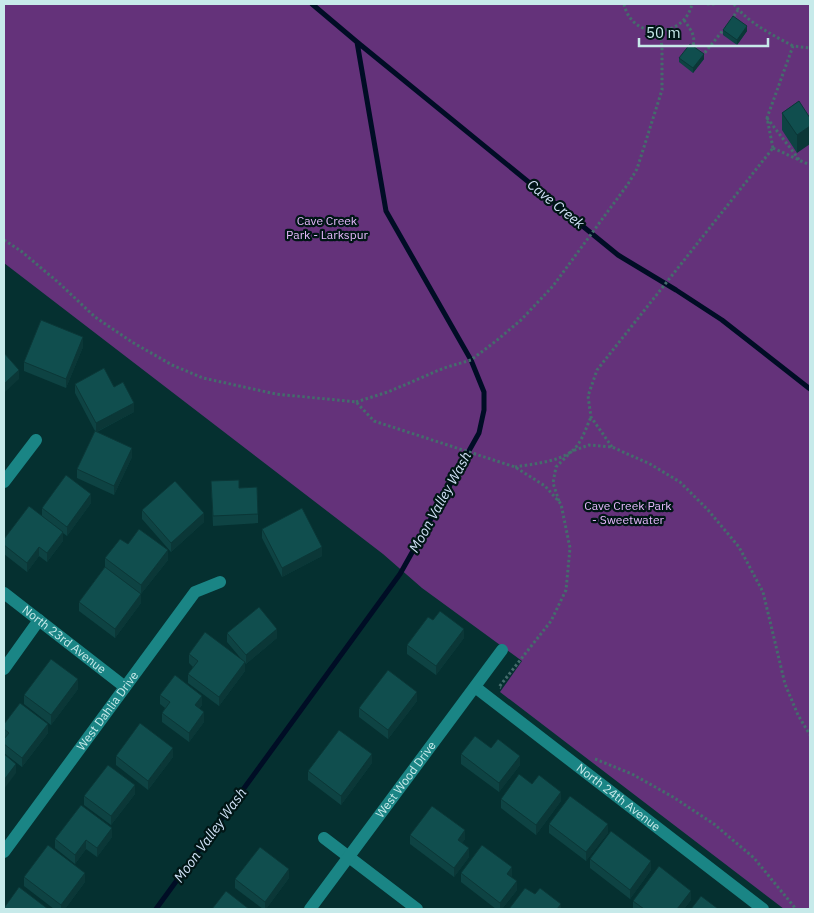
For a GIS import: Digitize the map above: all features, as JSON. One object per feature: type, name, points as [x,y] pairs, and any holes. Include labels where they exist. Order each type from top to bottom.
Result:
[{"type":"street","points":[[4,482],[36,440]]},
{"type":"street","name":"West Dahlia Drive","points":[[4,852],[124,686],[195,592],[220,582]]},
{"type":"street","name":"North 23rd Avenue","points":[[4,593],[124,686]]},
{"type":"street","points":[[4,669],[39,620]]},
{"type":"street","name":"West Wood Drive","points":[[310,909],[502,650]]},
{"type":"street","name":"North 24th Avenue","points":[[475,687],[763,909]]},
{"type":"street","points":[[324,838],[417,909]]},
{"type":"path","points":[[624,4],[637,25],[648,31],[660,32],[668,31],[679,25],[688,16],[692,4]]},
{"type":"path","points":[[707,4],[715,4]]},
{"type":"path","points":[[734,4],[738,10],[766,31],[793,46],[810,48]]},
{"type":"path","points":[[684,20],[691,29],[695,39],[693,46],[703,55],[738,10]]},
{"type":"path","points":[[4,240],[59,283],[95,317],[132,342],[172,365],[203,378],[276,394],[356,402],[388,392],[444,368],[471,360],[521,320],[553,286],[637,169],[662,90],[660,32]]},
{"type":"path","points":[[612,447],[591,417],[588,396],[597,370],[773,148],[767,118],[793,46]]},
{"type":"path","points":[[767,118],[801,162]]},
{"type":"path","points":[[773,148],[810,165]]},
{"type":"path","points":[[356,402],[374,421],[515,467],[544,486],[560,504]]},
{"type":"path","points":[[506,692],[499,687],[551,621],[566,590],[570,548],[560,504],[553,484],[556,467],[580,440],[591,417]]},
{"type":"path","points":[[515,467],[547,462],[588,445],[612,447],[650,464],[680,482],[708,510],[739,547],[763,592],[785,684],[798,715],[810,735]]},
{"type":"path","points":[[590,756],[632,774],[714,824],[754,858],[796,909]]},
{"type":"green space","points":[[4,4],[810,4],[810,909],[784,909],[500,692],[522,661],[422,588],[383,554],[4,263]]},
{"type":"building","points":[[733,16],[747,26],[737,40],[723,30]]},
{"type":"building","points":[[690,44],[704,54],[693,68],[679,58]]},
{"type":"building","points":[[799,101],[810,118],[810,126],[797,135],[782,113]]},
{"type":"building","points":[[41,320],[83,337],[66,379],[24,362]]},
{"type":"building","points":[[4,353],[19,370],[4,384]]},
{"type":"building","points":[[104,368],[114,387],[123,382],[134,403],[96,423],[75,384]]},
{"type":"building","points":[[95,431],[132,448],[114,486],[77,469]]},
{"type":"building","points":[[66,475],[91,494],[67,527],[42,508]]},
{"type":"building","points":[[239,480],[239,488],[257,487],[258,514],[213,516],[211,481]]},
{"type":"building","points":[[175,481],[204,513],[171,543],[142,510]]},
{"type":"building","points":[[29,506],[63,532],[47,553],[39,547],[27,563],[4,545],[4,539]]},
{"type":"building","points":[[302,508],[322,547],[282,568],[262,529]]},
{"type":"building","points":[[139,529],[168,550],[141,585],[105,558],[120,539],[128,544]]},
{"type":"building","points":[[105,567],[141,594],[115,629],[79,602]]},
{"type":"building","points":[[259,607],[277,629],[246,655],[227,633]]},
{"type":"building","points":[[440,611],[464,629],[436,666],[407,645],[428,617],[433,620]]},
{"type":"building","points":[[205,632],[245,662],[219,697],[188,674],[198,661],[189,654]]},
{"type":"building","points":[[51,659],[78,679],[51,715],[24,695]]},
{"type":"building","points":[[388,670],[417,692],[388,730],[359,708]]},
{"type":"building","points":[[175,675],[202,696],[195,705],[204,712],[189,733],[162,713],[170,702],[160,695]]},
{"type":"building","points":[[20,703],[48,724],[22,758],[4,744],[4,739],[9,733],[4,729],[4,724]]},
{"type":"building","points":[[140,723],[173,748],[148,781],[116,756]]},
{"type":"building","points":[[339,730],[372,754],[341,796],[308,771]]},
{"type":"building","points":[[475,736],[491,748],[498,739],[520,756],[499,783],[461,754]]},
{"type":"building","points":[[4,754],[16,764],[4,780]]},
{"type":"building","points":[[108,765],[135,785],[111,816],[84,796]]},
{"type":"building","points":[[519,774],[532,784],[539,775],[561,792],[536,825],[501,799]]},
{"type":"building","points":[[570,796],[608,824],[586,852],[549,824]]},
{"type":"building","points":[[81,805],[112,828],[97,848],[86,840],[75,855],[55,839]]},
{"type":"building","points":[[432,806],[465,830],[458,840],[469,848],[454,868],[410,835]]},
{"type":"building","points":[[611,831],[651,861],[630,890],[590,859]]},
{"type":"building","points":[[48,845],[85,873],[61,905],[24,877]]},
{"type":"building","points":[[482,845],[512,867],[507,874],[517,881],[500,903],[461,873]]},
{"type":"building","points":[[260,847],[289,869],[265,902],[235,879]]},
{"type":"building","points":[[659,866],[691,891],[677,909],[644,909],[633,901]]},
{"type":"building","points":[[19,887],[48,909],[4,909]]},
{"type":"building","points":[[525,888],[535,894],[540,888],[561,904],[557,909],[509,909]]},
{"type":"building","points":[[226,891],[249,909],[212,909]]},
{"type":"building","points":[[701,896],[717,908],[691,909]]},
{"type":"waterway","name":"Cave Creek","points":[[312,4],[618,255],[722,320],[810,389]]},
{"type":"waterway","name":"Moon Valley Wash","points":[[156,909],[400,574],[479,433],[484,410],[484,392],[471,360],[386,211],[357,42]]},
{"type":"park label","name":"Cave Creek Park - Larkspur","points":[[327,228]]},
{"type":"park label","name":"Cave Creek Park - Sweetwater","points":[[628,513]]}]
